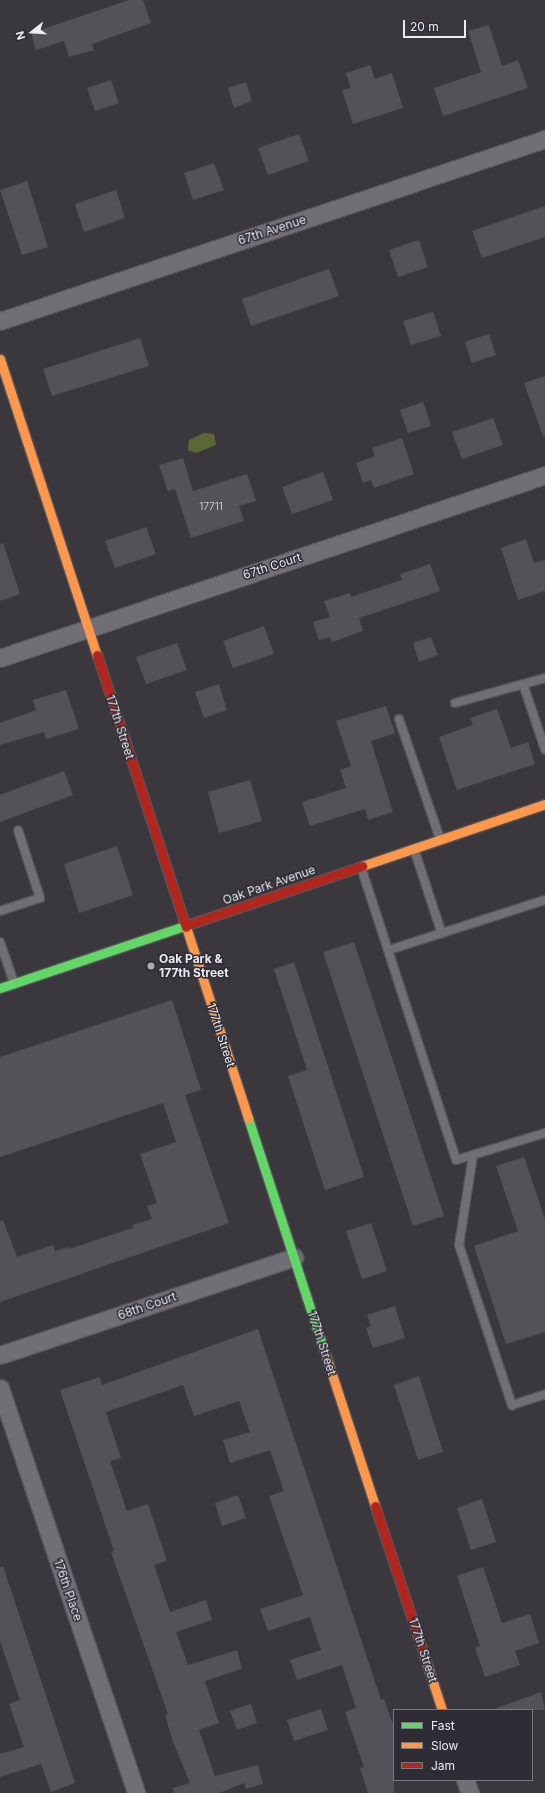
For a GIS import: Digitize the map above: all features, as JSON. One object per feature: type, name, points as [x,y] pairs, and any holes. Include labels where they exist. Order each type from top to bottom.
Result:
[{"type":"street","name":"67th Avenue","points":[[0,321],[545,140]]},
{"type":"street","name":"177th Street","points":[[0,359],[442,1709]]},
{"type":"street","name":"67th Court","points":[[0,658],[545,475]]},
{"type":"street","name":"Oak Park Avenue","points":[[0,988],[545,804]]},
{"type":"street","name":"68th Court","points":[[0,1355],[294,1256]]},
{"type":"street","name":"176th Place","points":[[0,1388],[136,1793]]},
{"type":"street","points":[[465,1781],[470,1793]]},
{"type":"lane","points":[[455,703],[545,678]]},
{"type":"lane","points":[[523,684],[545,749]]},
{"type":"lane","points":[[399,719],[440,840]]},
{"type":"lane","points":[[0,911],[40,898],[18,830]]},
{"type":"lane","points":[[414,849],[442,934]]},
{"type":"lane","points":[[361,867],[456,1160],[545,1133]]},
{"type":"lane","points":[[389,950],[545,900]]},
{"type":"lane","points":[[0,942],[14,983]]},
{"type":"lane","points":[[473,1155],[459,1245],[512,1405],[545,1394]]},
{"type":"shaded area","points":[[204,433],[214,434],[216,445],[196,453],[188,450],[189,440]]},
{"type":"building","points":[[129,0],[143,0],[151,23],[92,44],[94,50],[69,57],[64,41],[36,50],[31,33]]},
{"type":"building","points":[[489,25],[502,66],[518,60],[528,88],[443,116],[434,88],[481,72],[468,31]]},
{"type":"building","points":[[370,65],[375,79],[392,73],[403,108],[353,124],[342,90],[351,88],[346,73]]},
{"type":"building","points":[[111,80],[119,103],[95,111],[87,88]]},
{"type":"building","points":[[246,82],[252,101],[234,108],[228,88]]},
{"type":"building","points":[[299,134],[309,161],[268,175],[258,148]]},
{"type":"building","points":[[214,163],[224,190],[193,200],[184,173]]},
{"type":"building","points":[[27,181],[48,247],[22,255],[0,190]]},
{"type":"building","points":[[116,190],[125,218],[84,232],[75,204]]},
{"type":"building","points":[[545,206],[545,237],[482,258],[472,231]]},
{"type":"building","points":[[419,240],[428,267],[398,277],[389,250]]},
{"type":"building","points":[[329,269],[339,296],[251,326],[242,299]]},
{"type":"building","points":[[433,312],[441,336],[411,345],[403,321]]},
{"type":"building","points":[[489,334],[496,355],[472,363],[465,342]]},
{"type":"building","points":[[140,338],[149,366],[52,396],[43,369]]},
{"type":"building","points":[[545,376],[545,435],[543,436],[524,383]]},
{"type":"building","points":[[423,402],[431,426],[408,433],[400,410]]},
{"type":"building","points":[[493,418],[503,445],[462,459],[452,432]]},
{"type":"building","points":[[402,438],[414,474],[374,488],[371,480],[363,483],[356,463],[375,456],[372,448]]},
{"type":"building","points":[[183,458],[193,491],[247,474],[256,501],[239,506],[244,521],[191,538],[175,489],[168,491],[159,465]]},
{"type":"building","points":[[323,472],[333,500],[292,514],[282,487]]},
{"type":"building","points":[[146,527],[156,554],[115,568],[105,541]]},
{"type":"building","points":[[526,539],[534,563],[545,560],[545,591],[518,600],[501,548]]},
{"type":"building","points":[[3,543],[20,594],[0,601],[0,544]]},
{"type":"building","points":[[430,564],[440,591],[359,618],[363,631],[332,642],[330,637],[319,640],[313,622],[330,617],[324,601],[350,593],[351,597],[402,580],[400,574]]},
{"type":"building","points":[[264,626],[274,654],[233,668],[223,641]]},
{"type":"building","points":[[431,637],[438,655],[419,662],[413,643]]},
{"type":"building","points":[[177,643],[187,670],[146,684],[136,657]]},
{"type":"building","points":[[219,684],[227,710],[204,718],[195,692]]},
{"type":"building","points":[[66,690],[79,729],[46,739],[44,732],[0,745],[0,723],[36,710],[33,700]]},
{"type":"building","points":[[386,706],[395,733],[371,741],[393,812],[368,820],[365,809],[310,826],[302,802],[346,788],[340,770],[351,766],[336,721]]},
{"type":"building","points":[[497,709],[511,748],[528,742],[535,764],[457,790],[439,737],[473,725],[470,718]]},
{"type":"building","points":[[64,771],[73,795],[0,822],[0,795]]},
{"type":"building","points":[[250,780],[262,821],[219,833],[208,792]]},
{"type":"building","points":[[117,846],[133,895],[79,913],[64,864]]},
{"type":"building","points":[[354,942],[444,1216],[413,1226],[323,952]]},
{"type":"building","points":[[294,962],[364,1177],[325,1190],[288,1076],[307,1070],[274,969]]},
{"type":"building","points":[[172,1000],[201,1090],[185,1095],[229,1223],[0,1302],[0,1221],[3,1220],[17,1257],[53,1245],[55,1251],[68,1247],[69,1249],[133,1228],[132,1225],[152,1219],[147,1206],[157,1203],[140,1154],[176,1142],[163,1103],[0,1157],[0,1057]]},
{"type":"building","points":[[524,1157],[545,1219],[545,1332],[506,1344],[474,1246],[518,1231],[496,1166]]},
{"type":"building","points":[[371,1223],[387,1271],[362,1279],[346,1231]]},
{"type":"building","points":[[395,1306],[405,1338],[373,1348],[366,1328],[371,1326],[367,1315]]},
{"type":"building","points":[[258,1329],[381,1700],[384,1699],[393,1724],[394,1793],[368,1793],[360,1768],[364,1767],[345,1712],[356,1708],[342,1665],[297,1680],[290,1660],[321,1650],[310,1617],[268,1631],[260,1609],[303,1595],[269,1496],[284,1491],[270,1450],[230,1463],[223,1440],[250,1432],[239,1401],[194,1416],[183,1385],[106,1412],[121,1458],[110,1461],[127,1511],[148,1504],[167,1561],[154,1565],[170,1612],[206,1600],[212,1620],[176,1632],[188,1665],[237,1650],[242,1669],[205,1681],[219,1723],[199,1730],[215,1776],[258,1765],[263,1784],[246,1789],[244,1783],[220,1793],[174,1793],[173,1788],[190,1783],[172,1739],[165,1715],[168,1714],[111,1552],[114,1551],[60,1390],[100,1377],[102,1385]]},
{"type":"building","points":[[419,1376],[443,1452],[418,1460],[394,1385]]},
{"type":"building","points":[[238,1495],[246,1518],[222,1526],[215,1503]]},
{"type":"building","points":[[482,1499],[496,1542],[471,1550],[457,1508]]},
{"type":"building","points":[[3,1566],[75,1783],[51,1792],[41,1764],[0,1777],[0,1754],[24,1747],[9,1704],[20,1700],[0,1641],[0,1567]]},
{"type":"building","points":[[483,1567],[502,1623],[530,1614],[539,1643],[515,1651],[520,1665],[485,1677],[475,1648],[480,1646],[457,1576]]},
{"type":"building","points":[[541,1692],[545,1710],[497,1709]]},
{"type":"building","points":[[251,1704],[257,1723],[237,1730],[230,1711]]},
{"type":"building","points":[[321,1709],[328,1730],[294,1741],[287,1720]]},
{"type":"traffic: fast","points":[[0,988],[187,925]]},
{"type":"traffic: fast","points":[[248,1118],[326,1356]]},
{"type":"traffic: slow","points":[[0,359],[97,655]]},
{"type":"traffic: slow","points":[[362,866],[545,804]]},
{"type":"traffic: slow","points":[[186,927],[248,1118]]},
{"type":"traffic: slow","points":[[326,1356],[375,1506]]},
{"type":"traffic: slow","points":[[424,1655],[442,1709]]},
{"type":"traffic: jam","points":[[97,655],[186,927]]},
{"type":"traffic: jam","points":[[187,925],[362,866]]},
{"type":"traffic: jam","points":[[375,1506],[424,1655]]},
{"type":"place","name":"Oak Park & 177th Street","points":[[151,966]]}]
